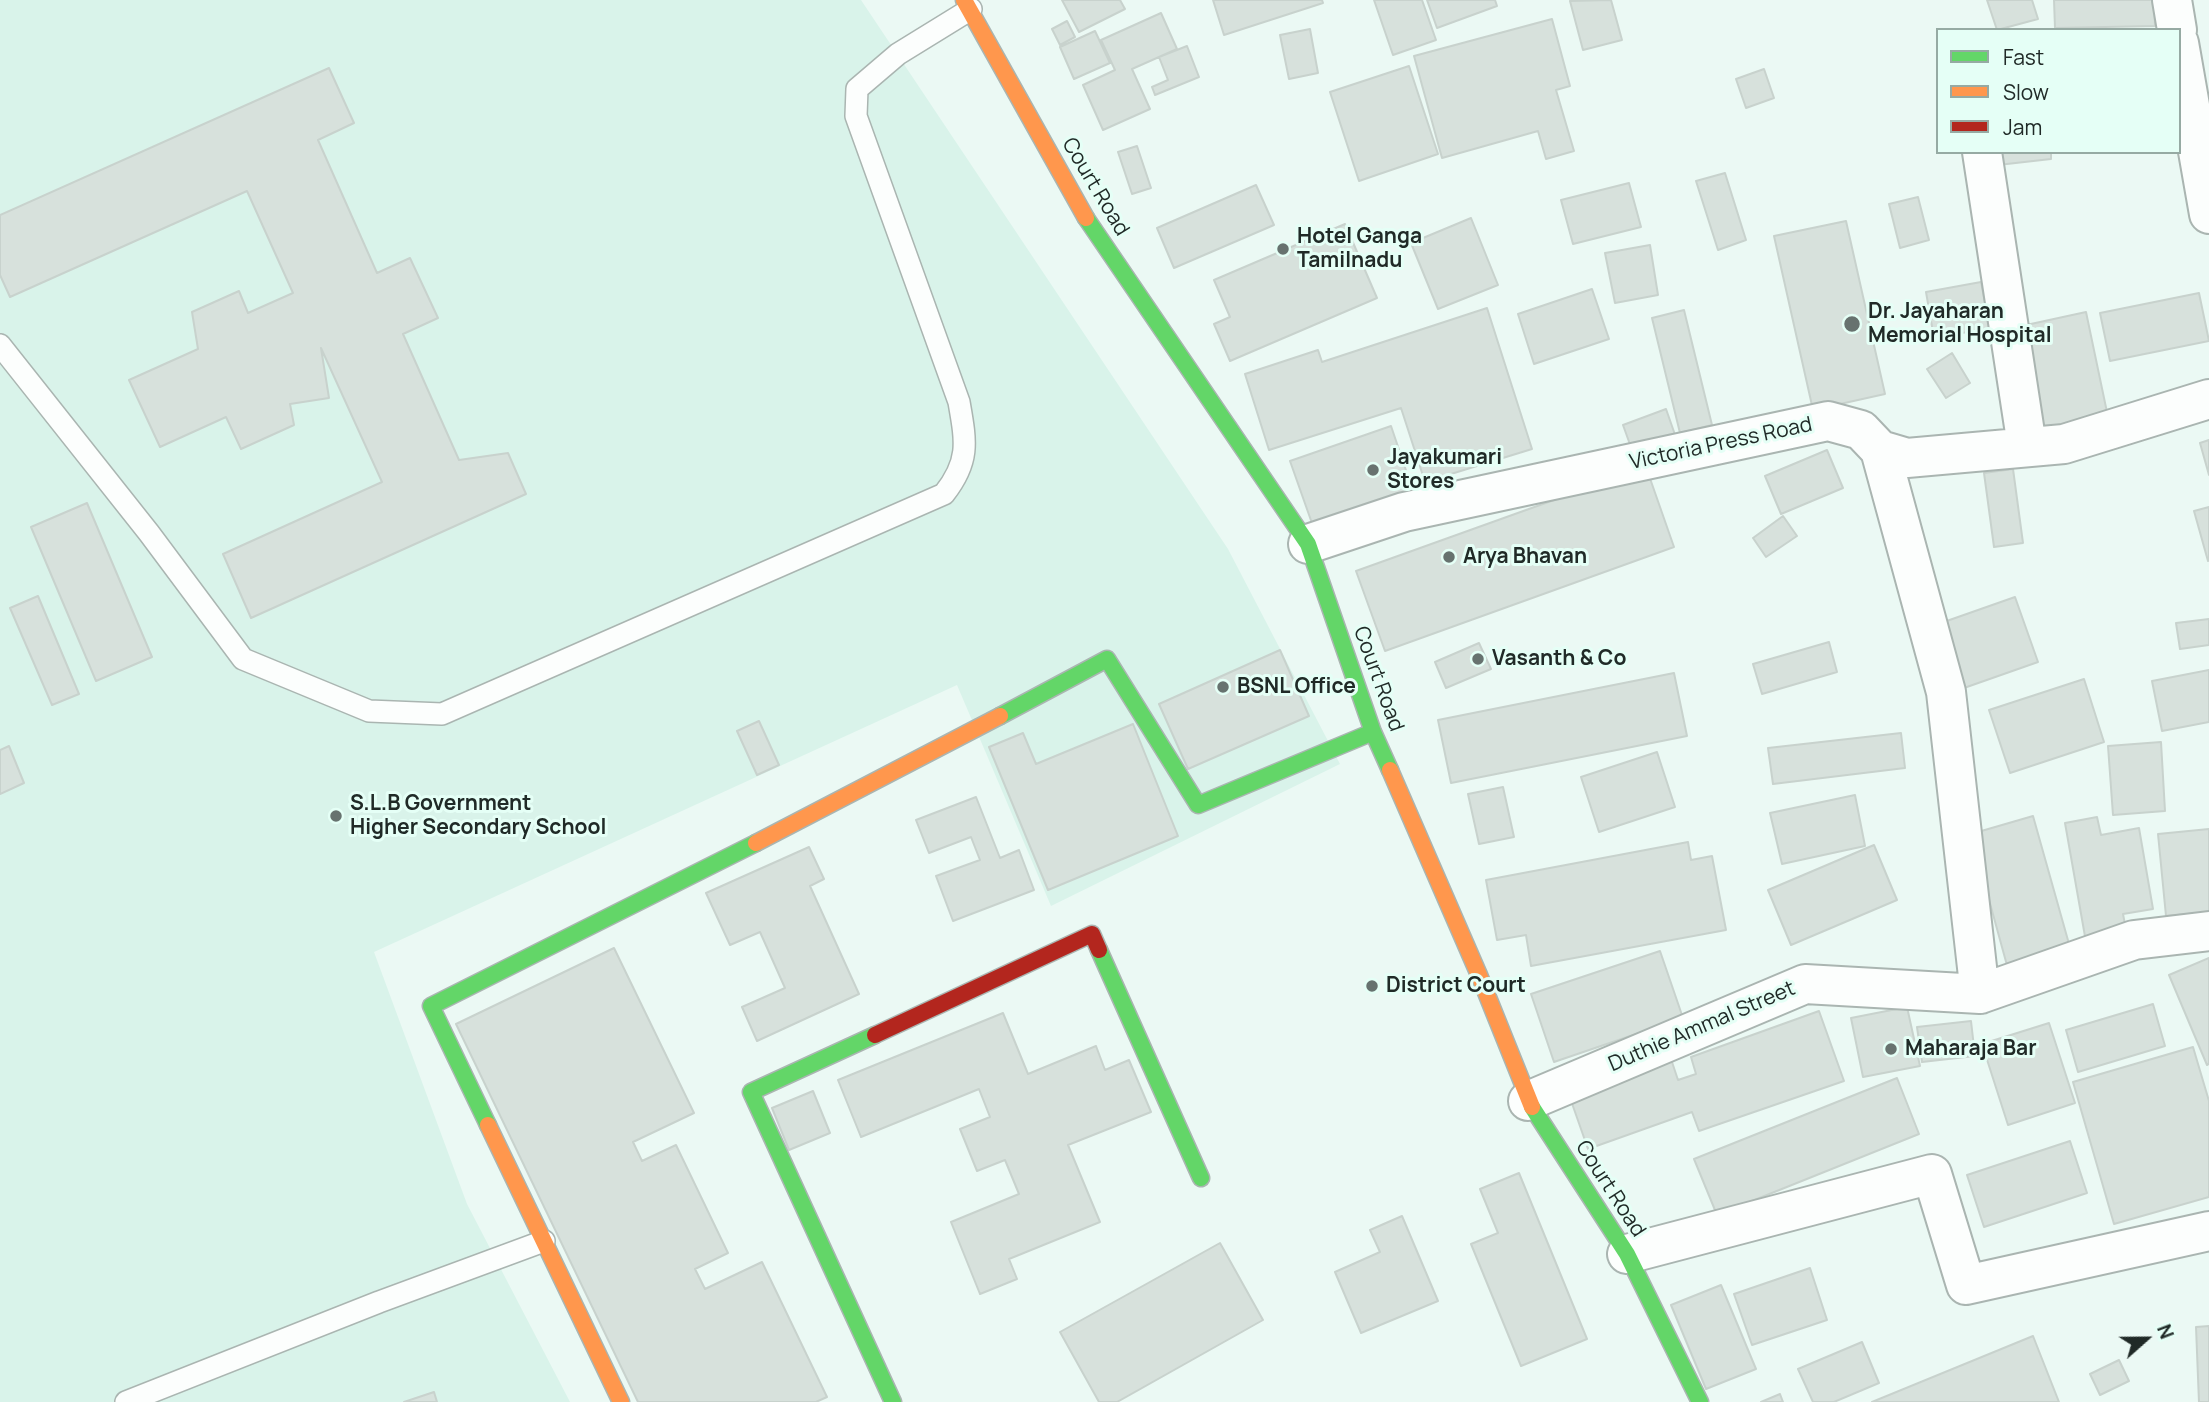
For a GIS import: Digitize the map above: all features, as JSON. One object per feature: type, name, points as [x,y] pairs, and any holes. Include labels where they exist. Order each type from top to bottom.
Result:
[{"type":"street","points":[[2172,0],[2177,28]]},
{"type":"street","name":"Court Road","points":[[967,5],[1082,211],[1308,544],[1373,732],[1479,975],[1528,1101],[1627,1254],[1700,1402]]},
{"type":"street","points":[[2181,54],[2209,214]]},
{"type":"street","points":[[1982,154],[2027,446]]},
{"type":"street","name":"Victoria Press Road","points":[[1308,544],[1404,513],[1828,421],[1861,430],[1880,450],[1906,458],[2064,444],[2209,400]]},
{"type":"street","points":[[1880,450],[1946,692],[1980,994]]},
{"type":"street","points":[[621,1402],[431,1006],[875,783],[1107,659],[1198,805],[1373,732]]},
{"type":"street","name":"Duthie Ammal Street","points":[[1528,1101],[1805,984],[1980,994],[2134,940],[2209,932]]},
{"type":"street","points":[[892,1402],[751,1092],[1092,934],[1201,1178]]},
{"type":"street","points":[[1627,1254],[1932,1174],[1966,1286],[2209,1231]]},
{"type":"lane","points":[[0,345],[149,533],[243,659],[369,711],[443,714],[944,494],[961,473],[966,441],[959,402],[856,116],[857,89],[898,54],[967,5]]},
{"type":"lane","points":[[127,1402],[428,1283],[544,1241]]},
{"type":"shaded area","name":"S.L.B Government Higher Secondary School","points":[[0,0],[861,0],[1228,549],[1340,764],[1051,906],[957,685],[374,952],[467,1204],[570,1402],[0,1402]]},
{"type":"building","points":[[1062,0],[1120,0],[1125,9],[1079,32]]},
{"type":"building","points":[[1213,0],[1322,0],[1323,3],[1224,35]]},
{"type":"building","points":[[1374,0],[1422,0],[1436,40],[1393,55]]},
{"type":"building","points":[[1427,0],[1495,0],[1497,6],[1437,28]]},
{"type":"building","points":[[1611,0],[1622,40],[1583,50],[1570,1]]},
{"type":"building","points":[[1987,0],[2032,0],[2038,19],[1996,28]]},
{"type":"building","points":[[2054,0],[2154,0],[2155,26],[2055,28]]},
{"type":"building","points":[[1161,13],[1177,49],[1132,69],[1150,109],[1103,130],[1083,85],[1115,70],[1101,40]]},
{"type":"building","points":[[1552,19],[1570,86],[1556,90],[1574,151],[1546,159],[1538,131],[1442,158],[1414,56]]},
{"type":"building","points":[[1067,21],[1075,37],[1060,45],[1052,29]]},
{"type":"building","points":[[1310,29],[1318,73],[1289,79],[1280,35]]},
{"type":"building","points":[[1095,31],[1110,63],[1074,79],[1060,47]]},
{"type":"building","points":[[1187,46],[1199,77],[1155,95],[1152,87],[1168,80],[1159,57]]},
{"type":"building","points":[[1409,66],[1438,154],[1359,181],[1330,92]]},
{"type":"building","points":[[329,68],[354,123],[318,140],[377,273],[410,258],[438,318],[403,334],[459,460],[508,453],[526,494],[251,618],[223,554],[382,482],[321,348],[329,398],[290,404],[294,425],[241,449],[226,417],[160,447],[129,380],[198,349],[192,312],[239,291],[248,313],[293,293],[247,191],[10,297],[0,275],[0,215]]},
{"type":"building","points":[[1764,69],[1774,98],[1746,108],[1736,79]]},
{"type":"building","points":[[1137,146],[1151,188],[1132,194],[1118,152]]},
{"type":"building","points":[[1997,154],[2051,154],[2051,159],[1998,165]]},
{"type":"building","points":[[1725,173],[1746,240],[1718,250],[1696,181]]},
{"type":"building","points":[[1629,183],[1641,227],[1573,244],[1561,200]]},
{"type":"building","points":[[1256,185],[1274,225],[1174,268],[1157,228]]},
{"type":"building","points":[[1918,197],[1929,240],[1900,248],[1889,204]]},
{"type":"building","points":[[1471,218],[1498,285],[1438,309],[1411,243]]},
{"type":"building","points":[[1846,221],[1885,394],[1813,410],[1774,236]]},
{"type":"building","points":[[1345,224],[1377,298],[1230,361],[1214,324],[1230,317],[1214,280]]},
{"type":"building","points":[[1650,245],[1658,295],[1615,303],[1605,253]]},
{"type":"building","points":[[1981,282],[1990,328],[1934,338],[1926,292]]},
{"type":"building","points":[[1592,289],[1609,339],[1534,364],[1518,314]]},
{"type":"building","points":[[2199,293],[2209,341],[2110,361],[2100,313]]},
{"type":"building","points":[[1487,308],[1532,449],[1425,482],[1401,408],[1269,450],[1245,374],[1318,350],[1322,362]]},
{"type":"building","points":[[1684,310],[1712,425],[1680,433],[1652,318]]},
{"type":"building","points":[[2086,312],[2108,417],[2039,431],[2017,327]]},
{"type":"building","points":[[1952,353],[1970,383],[1946,398],[1927,369]]},
{"type":"building","points":[[1666,409],[1680,449],[1637,464],[1623,425]]},
{"type":"building","points":[[1391,426],[1414,494],[1314,529],[1290,461]]},
{"type":"building","points":[[2209,440],[2209,475],[2200,443]]},
{"type":"building","points":[[1827,450],[1843,488],[1781,514],[1765,476]]},
{"type":"building","points":[[1646,467],[1674,547],[1385,651],[1356,571]]},
{"type":"building","points":[[2013,469],[2023,543],[1994,547],[1984,473]]},
{"type":"building","points":[[87,503],[152,657],[96,681],[31,527]]},
{"type":"building","points":[[2209,507],[2209,560],[2208,561],[2194,511]]},
{"type":"building","points":[[1783,516],[1797,536],[1766,557],[1753,538]]},
{"type":"building","points":[[38,596],[79,694],[52,705],[10,608]]},
{"type":"building","points":[[2015,597],[2038,662],[1964,688],[1941,623]]},
{"type":"building","points":[[2209,619],[2209,645],[2180,649],[2176,623]]},
{"type":"building","points":[[1829,642],[1837,672],[1762,694],[1753,664]]},
{"type":"building","points":[[1479,643],[1491,669],[1446,688],[1435,662]]},
{"type":"building","points":[[1280,650],[1309,716],[1188,769],[1159,704]]},
{"type":"building","points":[[2209,670],[2209,722],[2162,731],[2152,681]]},
{"type":"building","points":[[1674,673],[1687,736],[1451,783],[1438,720]]},
{"type":"building","points":[[2084,679],[2104,742],[2010,773],[1989,710]]},
{"type":"building","points":[[759,721],[779,765],[757,775],[737,731]]},
{"type":"building","points":[[1133,724],[1178,836],[1048,890],[989,747],[1023,733],[1036,764]]},
{"type":"building","points":[[1901,733],[1905,768],[1773,784],[1768,748]]},
{"type":"building","points":[[2161,742],[2165,811],[2113,815],[2108,746]]},
{"type":"building","points":[[9,746],[24,783],[0,794],[0,750]]},
{"type":"building","points":[[1657,752],[1675,807],[1599,832],[1581,777]]},
{"type":"building","points":[[1503,787],[1514,837],[1479,844],[1468,794]]},
{"type":"building","points":[[1855,795],[1865,846],[1782,864],[1770,813]]},
{"type":"building","points":[[976,797],[1000,858],[1019,850],[1034,890],[953,921],[936,876],[980,860],[971,837],[929,853],[916,820]]},
{"type":"building","points":[[2033,816],[2071,951],[2008,969],[1971,834]]},
{"type":"building","points":[[2097,817],[2101,835],[2139,828],[2153,909],[2123,914],[2127,935],[2086,942],[2065,823]]},
{"type":"building","points":[[2209,829],[2209,912],[2166,916],[2158,834]]},
{"type":"building","points":[[1688,842],[1691,860],[1712,856],[1726,930],[1531,966],[1526,935],[1497,940],[1486,880]]},
{"type":"building","points":[[1874,845],[1897,900],[1791,945],[1768,890]]},
{"type":"building","points":[[809,847],[824,879],[810,886],[859,994],[757,1041],[742,1007],[785,988],[760,932],[730,945],[706,893]]},
{"type":"building","points":[[614,948],[694,1113],[633,1142],[642,1161],[676,1145],[728,1253],[695,1269],[705,1289],[762,1262],[827,1397],[816,1402],[638,1402],[456,1024]]},
{"type":"building","points":[[1660,951],[1683,1018],[1554,1062],[1531,994]]},
{"type":"building","points":[[2209,958],[2209,1064],[2207,1065],[2169,975]]},
{"type":"building","points":[[2153,1004],[2165,1046],[2078,1072],[2066,1030]]},
{"type":"building","points":[[1907,1007],[1920,1066],[1863,1077],[1851,1018]]},
{"type":"building","points":[[1819,1011],[1844,1081],[1699,1131],[1692,1112],[1588,1149],[1568,1092],[1670,1056],[1678,1080],[1696,1074],[1691,1057]]},
{"type":"building","points":[[1003,1013],[1028,1074],[1096,1046],[1105,1070],[1129,1060],[1151,1112],[1068,1145],[1100,1222],[1009,1259],[1017,1279],[980,1294],[951,1222],[1019,1194],[1005,1160],[977,1171],[960,1129],[990,1117],[979,1089],[861,1137],[838,1080]]},
{"type":"building","points":[[1971,1021],[1975,1056],[1922,1062],[1917,1027]]},
{"type":"building","points":[[2049,1023],[2075,1103],[2008,1125],[1982,1044]]},
{"type":"building","points":[[2193,1047],[2209,1101],[2209,1197],[2114,1224],[2073,1082]]},
{"type":"building","points":[[1897,1078],[1919,1134],[1717,1215],[1694,1159]]},
{"type":"building","points":[[813,1091],[830,1133],[789,1150],[772,1108]]},
{"type":"building","points":[[2070,1141],[2087,1193],[1984,1227],[1967,1175]]},
{"type":"building","points":[[1519,1173],[1587,1339],[1521,1366],[1471,1244],[1498,1233],[1480,1189]]},
{"type":"building","points":[[1402,1216],[1438,1301],[1361,1333],[1335,1272],[1380,1252],[1370,1230]]},
{"type":"building","points":[[1220,1243],[1263,1320],[1117,1402],[1099,1402],[1060,1332]]},
{"type":"building","points":[[1810,1268],[1827,1320],[1752,1345],[1734,1294]]},
{"type":"building","points":[[1721,1285],[1756,1369],[1706,1389],[1671,1305]]},
{"type":"building","points":[[2209,1326],[2209,1402],[2199,1402],[2196,1327]]},
{"type":"building","points":[[2033,1336],[2059,1402],[1872,1402]]},
{"type":"building","points":[[1862,1342],[1879,1383],[1834,1402],[1813,1402],[1798,1369]]},
{"type":"building","points":[[2119,1360],[2129,1381],[2100,1395],[2090,1374]]},
{"type":"building","points":[[434,1392],[437,1402],[404,1402]]},
{"type":"building","points":[[1780,1394],[1783,1402],[1761,1402]]},
{"type":"traffic: fast","points":[[1086,218],[1308,544],[1373,732],[1390,770]]},
{"type":"traffic: fast","points":[[1000,716],[1107,659],[1198,805],[1373,732]]},
{"type":"traffic: fast","points":[[488,1125],[431,1006],[756,843]]},
{"type":"traffic: fast","points":[[1099,950],[1201,1178]]},
{"type":"traffic: fast","points":[[875,1035],[751,1092],[893,1402]]},
{"type":"traffic: fast","points":[[1532,1107],[1627,1254],[1700,1402]]},
{"type":"traffic: slow","points":[[964,0],[1086,218]]},
{"type":"traffic: slow","points":[[756,843],[1000,716]]},
{"type":"traffic: slow","points":[[1390,770],[1479,975],[1532,1107]]},
{"type":"traffic: slow","points":[[488,1125],[621,1402]]},
{"type":"traffic: jam","points":[[875,1035],[1092,934],[1099,950]]},
{"type":"place","name":"Hotel Ganga Tamilnadu","points":[[1283,249]]},
{"type":"place","name":"Dr. Jayaharan Memorial Hospital","points":[[1852,324]]},
{"type":"place","name":"Jayakumari Stores","points":[[1373,470]]},
{"type":"place","name":"Arya Bhavan","points":[[1449,557]]},
{"type":"place","name":"Vasanth & Co","points":[[1478,659]]},
{"type":"place","name":"BSNL Office","points":[[1223,687]]},
{"type":"place","name":"S.L.B Government Higher Secondary School","points":[[336,816]]},
{"type":"place","name":"District Court","points":[[1372,986]]},
{"type":"place","name":"Maharaja Bar","points":[[1891,1049]]}]
